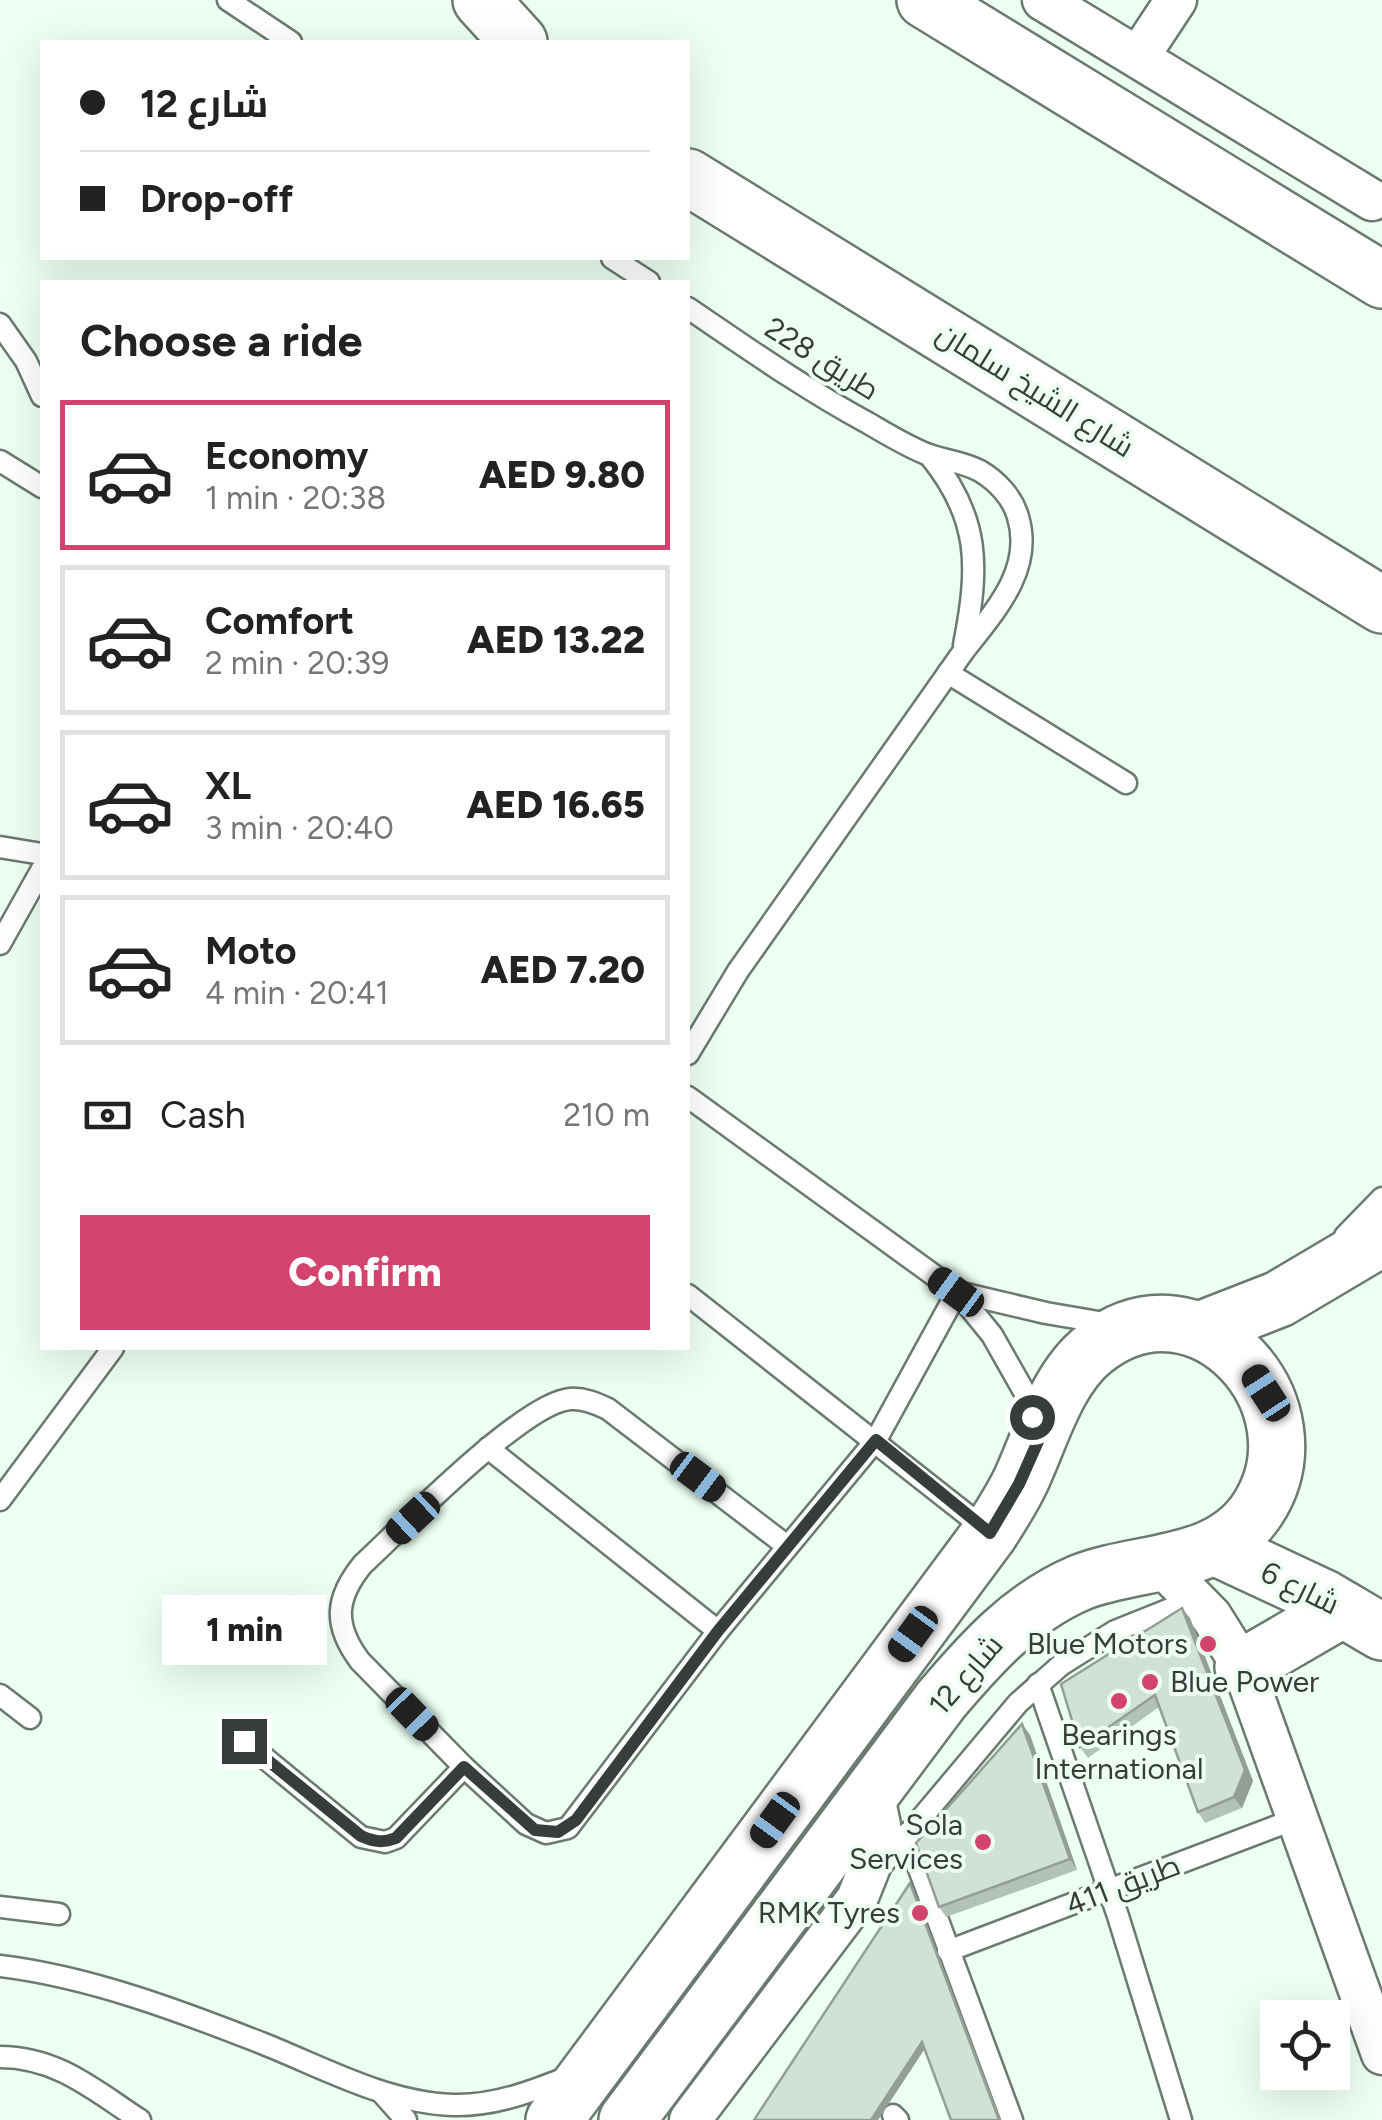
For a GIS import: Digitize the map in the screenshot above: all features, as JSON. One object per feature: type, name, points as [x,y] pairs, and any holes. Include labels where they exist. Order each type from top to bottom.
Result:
[{"type":"street","points":[[481,0],[517,40]]},
{"type":"street","points":[[925,0],[1382,280]]},
{"type":"street","points":[[1043,0],[1372,200]]},
{"type":"street","points":[[1139,56],[1176,0]]},
{"type":"street","name":"شارع الشيخ سلمان","points":[[690,178],[1382,605]]},
{"type":"street","name":"شارع 12","points":[[1202,1329],[1303,1286],[1382,1238]]},
{"type":"street","name":"شارع 12","points":[[554,2120],[990,1533],[1019,1484],[1075,1368],[1095,1348],[1138,1328],[1174,1324],[1202,1329],[1226,1344],[1249,1366],[1266,1393],[1274,1425],[1275,1457],[1270,1485],[1257,1510],[1239,1532],[1216,1546],[1177,1581],[1110,1572],[1078,1584],[1017,1619],[991,1642],[941,1700],[627,2120]]},
{"type":"street","name":"شارع 6","points":[[1216,1546],[1363,1621]]},
{"type":"street","points":[[1177,1581],[1219,1627],[1260,1706],[1382,2054]]},
{"type":"street","points":[[1243,1667],[1363,1621]]},
{"type":"street","points":[[690,2120],[857,1898],[877,1849],[880,1825],[873,1792]]},
{"type":"lane","points":[[228,0],[288,40]]},
{"type":"lane","points":[[615,260],[646,280]]},
{"type":"lane","name":"طريق 228","points":[[690,309],[811,390],[930,455],[980,471],[1003,488],[1017,512],[1023,539],[1020,564],[1000,605],[738,971],[690,1051]]},
{"type":"lane","points":[[0,324],[26,361],[40,392]]},
{"type":"lane","points":[[930,455],[948,477],[971,526],[974,584],[963,652]]},
{"type":"lane","points":[[0,460],[40,486]]},
{"type":"lane","points":[[948,674],[1126,783]]},
{"type":"lane","points":[[0,847],[40,854]]},
{"type":"lane","points":[[0,944],[40,873]]},
{"type":"lane","points":[[690,1098],[956,1292],[992,1335],[1011,1367],[1026,1394],[1039,1439]]},
{"type":"lane","points":[[1303,1286],[1382,1198]]},
{"type":"lane","points":[[956,1292],[1046,1313],[1138,1328]]},
{"type":"lane","points":[[788,1546],[608,1409],[590,1400],[569,1399],[550,1405],[488,1448],[363,1564],[349,1581],[341,1601],[340,1623],[346,1644],[464,1767],[535,1830],[558,1832],[568,1828],[718,1631],[876,1440],[956,1292]]},
{"type":"lane","points":[[690,1297],[990,1533]]},
{"type":"lane","points":[[0,1500],[112,1350]]},
{"type":"lane","points":[[488,1448],[718,1631]]},
{"type":"lane","points":[[857,1898],[906,1834],[1038,1684],[1060,1665],[1115,1631],[1177,1581]]},
{"type":"lane","points":[[1038,1684],[1109,1890],[1181,2120]]},
{"type":"lane","points":[[0,1695],[30,1718]]},
{"type":"lane","points":[[244,1741],[361,1836],[373,1841],[396,1838],[464,1767]]},
{"type":"lane","name":"طريق 411","points":[[948,1951],[1298,1818]]},
{"type":"lane","points":[[906,1834],[1012,2120]]},
{"type":"lane","points":[[0,1907],[58,1914]]},
{"type":"lane","points":[[0,1966],[172,2010],[381,2092],[431,2104],[483,2103],[508,2098],[590,2069]]},
{"type":"lane","points":[[0,2057],[42,2061],[140,2120]]},
{"type":"lane","points":[[381,2092],[406,2120]]},
{"type":"building","points":[[1182,1608],[1245,1770],[1234,1797],[1198,1812],[1155,1695],[1080,1747],[1061,1684]]},
{"type":"building","points":[[1022,1724],[1070,1859],[939,1907],[916,1843]]},
{"type":"building","points":[[910,1883],[999,2120],[951,2120],[922,2042],[871,2120],[754,2120]]},
{"type":"place","name":"Blue Motors","points":[[1208,1644]]},
{"type":"place","name":"Blue Power","points":[[1150,1682]]},
{"type":"place","name":"Bearings International","points":[[1119,1701]]},
{"type":"place","name":"Sola Services","points":[[983,1842]]},
{"type":"place","name":"RMK Tyres","points":[[920,1913]]},
{"type":"route","points":[[244,1741],[361,1836],[373,1841],[385,1842],[406,1830],[464,1767],[535,1830],[546,1833],[568,1828],[718,1631],[876,1440],[990,1533],[1019,1484],[1039,1439],[1032,1417]]}]
